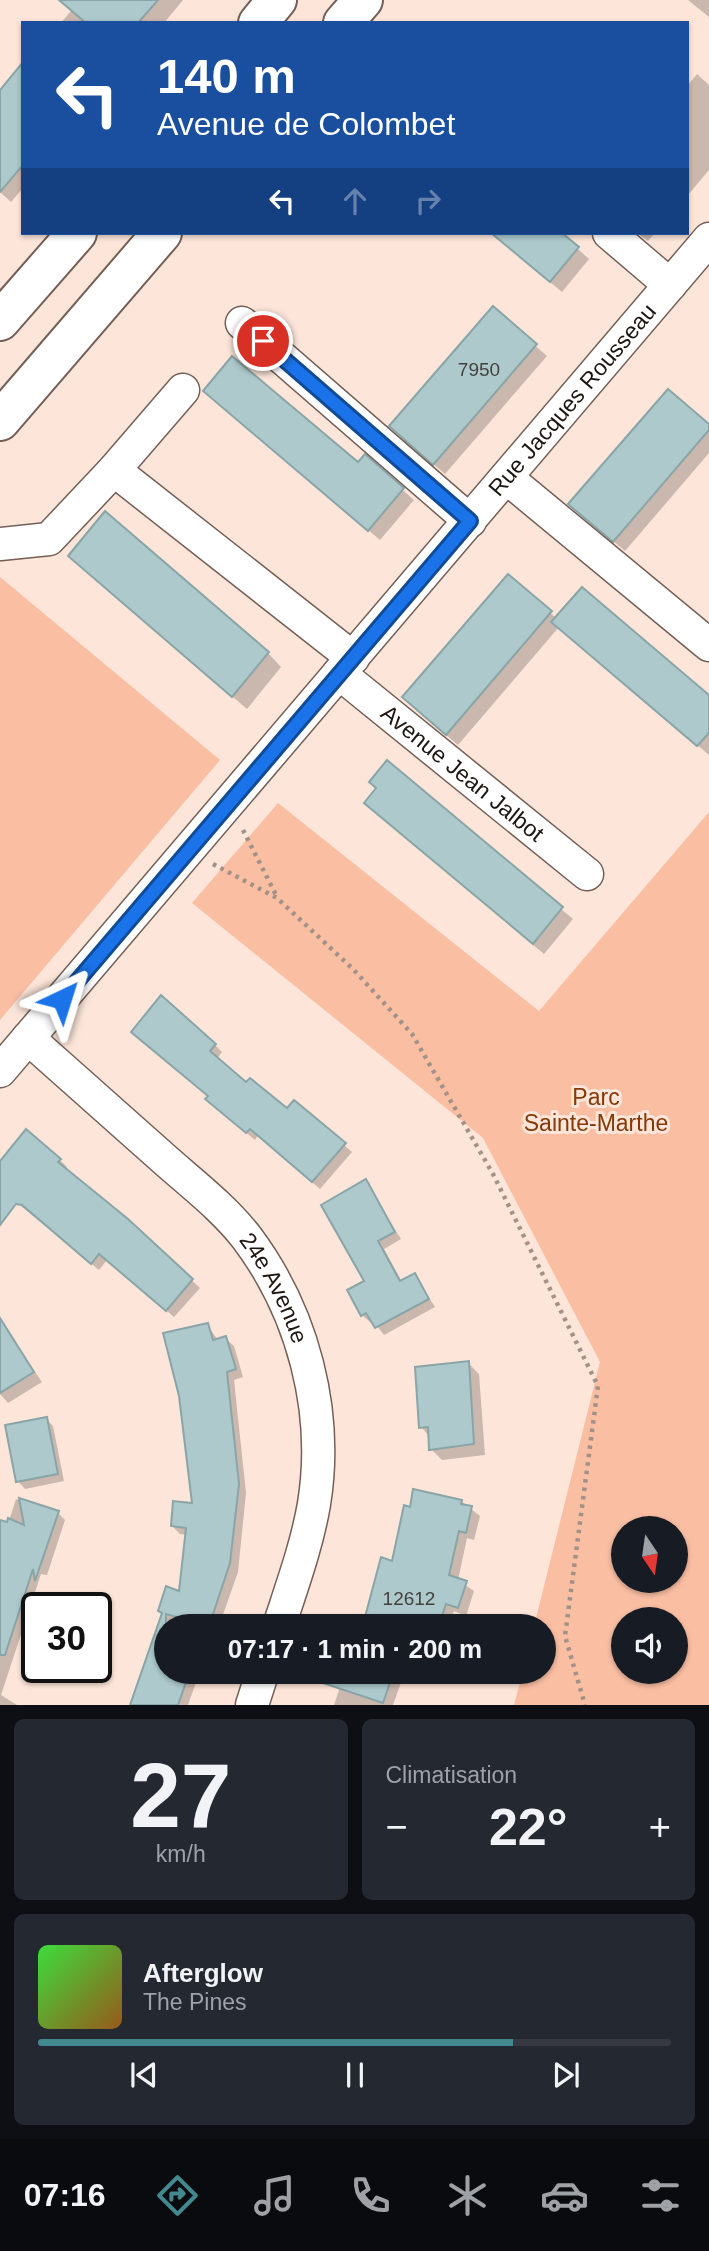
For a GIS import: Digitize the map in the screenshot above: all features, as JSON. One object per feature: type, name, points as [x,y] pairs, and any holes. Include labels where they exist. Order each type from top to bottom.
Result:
[{"type":"main road","points":[[260,21],[277,0]]},
{"type":"main road","points":[[346,21],[363,0]]},
{"type":"main road","points":[[0,321],[75,235]]},
{"type":"main road","points":[[0,421],[160,235]]},
{"type":"street","points":[[611,235],[670,285]]},
{"type":"street","name":"Rue Jacques Rousseau","points":[[0,1071],[670,285],[705,252]]},
{"type":"street","points":[[242,323],[470,521]]},
{"type":"street","points":[[0,544],[50,538],[114,470],[183,390]]},
{"type":"street","name":"Avenue Jean Jalbot","points":[[114,470],[346,665],[587,874]]},
{"type":"street","points":[[507,478],[709,645]]},
{"type":"street","name":"24e Avenue","points":[[28,1038],[200,1191],[245,1236],[279,1288],[294,1323],[313,1388],[317,1460],[311,1516],[282,1614]]},
{"type":"street","points":[[252,1705],[259,1684]]},
{"type":"path","points":[[229,803],[277,898]]},
{"type":"path","points":[[188,850],[277,898],[354,970],[412,1034],[493,1174],[598,1386],[565,1636],[585,1705]]},
{"type":"green space","points":[[0,577],[220,760],[0,1020]]},
{"type":"green space","name":"Parc Sainte-Marthe","points":[[278,803],[539,1011],[709,812],[709,1705],[514,1705],[520,1684],[556,1684],[556,1614],[537,1614],[600,1362],[483,1138],[192,903]]},
{"type":"building","points":[[59,0],[158,0],[140,21],[84,21]]},
{"type":"building","points":[[21,64],[21,167],[0,192],[0,90]]},
{"type":"building","points":[[493,235],[564,235],[579,247],[550,282]]},
{"type":"building","points":[[493,306],[537,344],[433,465],[389,426]]},
{"type":"building","points":[[232,356],[358,462],[365,454],[404,488],[368,531],[203,391]]},
{"type":"building","points":[[668,389],[709,424],[709,430],[613,542],[568,504]]},
{"type":"building","points":[[105,511],[269,652],[232,697],[68,556]]},
{"type":"building","points":[[508,574],[552,611],[446,735],[402,697]]},
{"type":"building","points":[[582,587],[709,695],[709,733],[697,746],[551,622]]},
{"type":"building","points":[[387,760],[563,907],[533,944],[364,803],[376,788],[369,782]]},
{"type":"building","points":[[161,995],[216,1044],[210,1051],[246,1082],[250,1078],[287,1108],[294,1100],[346,1143],[312,1182],[250,1129],[246,1133],[205,1099],[208,1096],[131,1032]]},
{"type":"building","points":[[26,1129],[61,1159],[58,1162],[128,1219],[193,1279],[166,1311],[99,1254],[91,1264],[22,1205],[16,1204],[0,1225],[0,1161]]},
{"type":"building","points":[[366,1179],[395,1232],[378,1241],[400,1281],[415,1273],[429,1299],[375,1328],[366,1313],[361,1316],[347,1290],[364,1281],[321,1205]]},
{"type":"building","points":[[0,1318],[34,1372],[0,1393]]},
{"type":"building","points":[[208,1323],[213,1340],[226,1336],[236,1369],[227,1372],[239,1484],[230,1563],[213,1614],[162,1614],[158,1611],[166,1586],[179,1591],[186,1528],[171,1526],[173,1501],[192,1503],[179,1396],[163,1333]]},
{"type":"building","points":[[469,1361],[474,1444],[429,1450],[428,1427],[419,1428],[415,1367]]},
{"type":"building","points":[[47,1417],[58,1474],[16,1482],[5,1425]]},
{"type":"building","points":[[413,1489],[462,1500],[461,1504],[472,1506],[466,1533],[459,1531],[449,1575],[467,1581],[458,1608],[446,1604],[443,1614],[366,1614],[381,1557],[392,1561],[404,1505],[410,1507]]},
{"type":"building","points":[[19,1498],[59,1511],[35,1581],[33,1569],[26,1592],[21,1592],[21,1606],[5,1655],[0,1655],[0,1520],[7,1522],[8,1518],[24,1525]]},
{"type":"building","points":[[154,1636],[154,1684],[185,1684],[178,1705],[130,1705]]},
{"type":"building","points":[[326,1684],[390,1684],[383,1703]]},
{"type":"route","points":[[62,999],[470,521],[263,341]]}]
